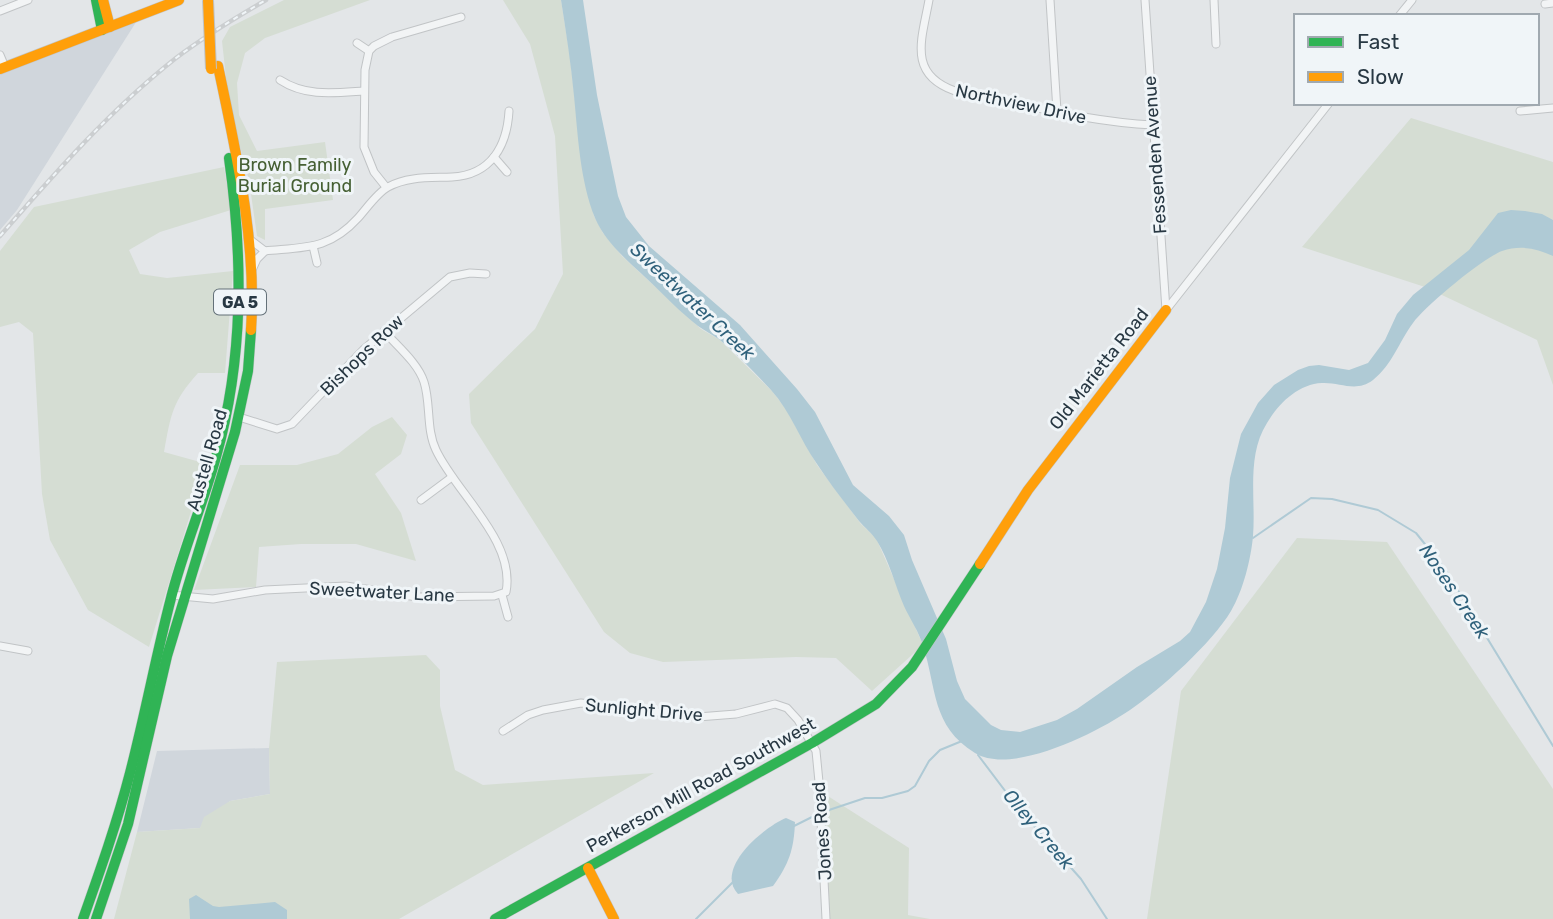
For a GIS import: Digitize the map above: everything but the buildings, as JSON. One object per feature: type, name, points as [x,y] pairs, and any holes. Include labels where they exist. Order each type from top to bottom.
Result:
[{"type":"main road","points":[[96,0],[106,29]]},
{"type":"main road","points":[[103,0],[106,29]]},
{"type":"main road","points":[[2,68],[179,0]]},
{"type":"main road","name":"Austell Road","points":[[83,919],[130,774],[172,596],[216,456],[230,395],[239,327],[239,263],[234,186],[215,68],[208,0]]},
{"type":"main road","name":"Austell Road","points":[[96,919],[128,824],[167,656],[246,386],[251,342],[251,273],[236,153],[215,68],[215,0]]},
{"type":"main road","name":"Old Marietta Road","points":[[912,667],[1028,490],[1166,310]]},
{"type":"main road","name":"Perkerson Mill Road Southwest","points":[[495,919],[812,743],[876,704],[912,667]]},
{"type":"main road","points":[[587,868],[614,919]]},
{"type":"street","points":[[0,11],[28,0]]},
{"type":"street","name":"Northview Drive","points":[[929,0],[920,56],[937,84],[956,91],[1122,124],[1153,125]]},
{"type":"street","points":[[1050,0],[1057,111]]},
{"type":"street","name":"Fessenden Avenue","points":[[1145,0],[1166,310]]},
{"type":"street","points":[[1214,0],[1216,44]]},
{"type":"street","points":[[1401,14],[1412,0]]},
{"type":"street","points":[[386,187],[374,172],[364,147],[365,70],[369,51],[392,37],[461,18]]},
{"type":"street","points":[[357,43],[369,51]]},
{"type":"street","points":[[0,55],[2,68]]},
{"type":"street","points":[[280,80],[299,90],[315,93],[364,91]]},
{"type":"street","name":"Old Marietta Road","points":[[1166,310],[1327,105]]},
{"type":"street","points":[[1520,111],[1553,107]]},
{"type":"street","points":[[251,273],[257,259],[265,251],[313,246],[340,236],[386,187],[424,177],[470,174],[484,167],[494,157],[506,136],[509,111]]},
{"type":"street","points":[[494,157],[507,172]]},
{"type":"street","points":[[248,238],[265,251]]},
{"type":"street","points":[[313,246],[317,263]]},
{"type":"street","name":"Bishops Row","points":[[239,417],[277,429],[292,424],[363,350],[450,277],[470,273],[486,274]]},
{"type":"street","points":[[384,331],[415,366],[424,381],[431,437],[452,477],[489,527],[498,545],[507,588],[502,595],[508,617]]},
{"type":"street","points":[[421,500],[452,477]]},
{"type":"street","name":"Sweetwater Lane","points":[[172,596],[213,599],[265,590],[346,586],[416,597],[502,595]]},
{"type":"street","points":[[0,646],[28,651]]},
{"type":"street","name":"Sunlight Drive","points":[[503,731],[528,715],[567,704],[598,704],[698,717],[736,714],[775,704],[787,708],[812,743]]},
{"type":"street","name":"Jones Road","points":[[812,743],[816,751],[819,782],[826,919]]},
{"type":"shaded area","points":[[138,19],[17,210],[0,230],[0,72]]},
{"type":"shaded area","points":[[269,748],[270,794],[230,801],[200,828],[137,832],[157,751]]},
{"type":"green space","name":"Brown Family Burial Ground","points":[[284,0],[370,0],[265,38],[245,53],[237,83],[239,115],[257,151],[325,142],[333,200],[265,209],[265,240],[257,236],[249,180],[229,105],[222,41],[230,27]]},
{"type":"green space","points":[[503,0],[561,0],[583,169],[594,216],[603,233],[622,256],[701,329],[720,340],[772,391],[786,409],[817,465],[861,524],[876,538],[923,645],[872,691],[836,658],[663,662],[630,653],[604,632],[471,423],[469,394],[535,329],[563,274],[555,136],[530,44]]},
{"type":"green space","points":[[1411,118],[1553,162],[1553,385],[1537,340],[1425,287],[1302,247]]},
{"type":"green space","points":[[224,167],[231,210],[160,232],[129,250],[140,274],[167,278],[233,271],[225,373],[198,373],[178,401],[169,428],[164,452],[200,462],[194,502],[149,647],[88,610],[50,540],[42,494],[33,333],[19,322],[0,327],[0,251],[34,207]]},
{"type":"green space","points":[[392,417],[407,435],[401,454],[375,474],[401,513],[416,561],[356,544],[259,547],[256,587],[194,590],[240,465],[297,465],[338,454],[372,427]]},
{"type":"green space","points":[[1297,538],[1387,542],[1553,789],[1553,919],[1147,919],[1181,691]]},
{"type":"green space","points":[[426,655],[440,670],[440,706],[455,770],[483,785],[654,773],[399,919],[114,919],[137,832],[200,828],[204,817],[230,801],[270,794],[269,748],[277,662]]},
{"type":"green space","points":[[820,791],[909,848],[908,915],[930,919],[826,919]]},
{"type":"water","name":"Sweetwater Creek","points":[[561,0],[583,0],[597,95],[618,196],[626,217],[649,246],[740,325],[815,412],[853,485],[889,516],[904,535],[946,639],[957,681],[965,699],[991,725],[1001,730],[1020,732],[1057,720],[1190,632],[1206,602],[1217,569],[1225,528],[1230,478],[1241,434],[1258,403],[1274,385],[1309,366],[1349,370],[1368,363],[1385,340],[1397,314],[1413,295],[1469,250],[1498,213],[1525,211],[1542,214],[1553,220],[1553,256],[1522,248],[1493,255],[1455,283],[1419,315],[1395,353],[1373,380],[1360,386],[1313,384],[1297,391],[1283,402],[1260,436],[1256,449],[1253,536],[1243,585],[1231,611],[1212,637],[1156,690],[1116,719],[1054,748],[1010,759],[991,759],[975,753],[950,731],[938,705],[921,641],[881,548],[822,471],[778,399],[720,340],[691,321],[624,258],[600,227],[590,204],[583,174]]},
{"type":"water","points":[[786,818],[795,822],[790,856],[773,886],[738,894],[732,884],[732,872],[737,861],[755,839]]},
{"type":"water","points":[[196,895],[219,907],[275,902],[287,910],[287,919],[190,919],[189,899]]},
{"type":"waterway","name":"Noses Creek","points":[[1253,538],[1311,498],[1332,499],[1378,510],[1416,533],[1445,569],[1553,746]]},
{"type":"waterway","points":[[823,812],[865,798],[882,798],[908,791],[915,786],[929,761],[940,750],[962,741]]},
{"type":"waterway","name":"Olley Creek","points":[[978,755],[1018,808],[1081,879],[1107,919]]},
{"type":"waterway","points":[[794,826],[816,815]]},
{"type":"waterway","points":[[696,919],[733,882]]},
{"type":"railway","points":[[0,236],[41,189],[128,99],[198,42],[266,0]]},
{"type":"traffic: fast","points":[[96,0],[102,30]]},
{"type":"traffic: fast","points":[[83,919],[125,792],[171,598],[211,475],[225,420],[232,383],[238,308],[237,233],[229,158]]},
{"type":"traffic: fast","points":[[96,919],[128,824],[167,656],[235,432],[248,371],[251,330]]},
{"type":"traffic: fast","points":[[495,919],[812,743],[876,704],[912,667],[980,564]]},
{"type":"traffic: slow","points":[[103,0],[110,27]]},
{"type":"traffic: slow","points":[[0,69],[179,0]]},
{"type":"traffic: slow","points":[[208,0],[211,69]]},
{"type":"traffic: slow","points":[[218,66],[244,197],[251,264],[251,330]]},
{"type":"traffic: slow","points":[[980,564],[1028,490],[1166,310]]},
{"type":"traffic: slow","points":[[588,868],[614,919]]}]
